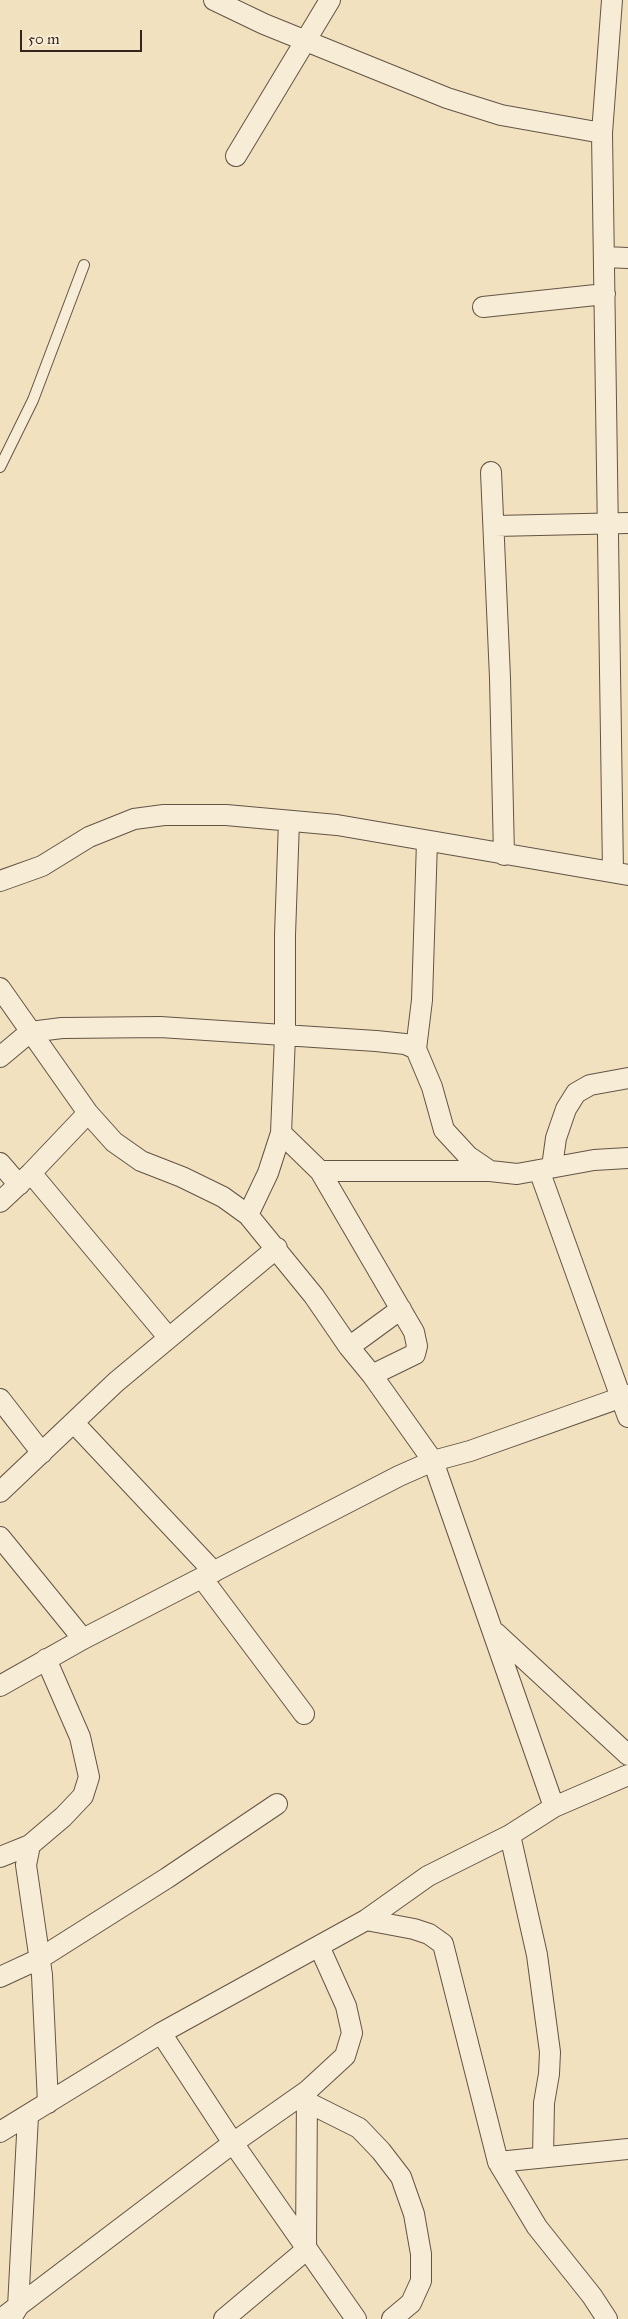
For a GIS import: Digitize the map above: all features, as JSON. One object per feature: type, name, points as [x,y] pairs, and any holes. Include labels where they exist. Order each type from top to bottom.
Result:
[{"type":"street","points":[[214,0],[447,98],[501,115],[602,133]]},
{"type":"street","points":[[236,156],[330,0]]},
{"type":"street","points":[[0,881],[42,866],[88,837],[134,819],[164,815],[226,815],[337,825],[621,874],[618,523],[605,294],[602,133],[612,0]]},
{"type":"street","points":[[604,257],[628,258]]},
{"type":"street","points":[[483,307],[605,294]]},
{"type":"street","points":[[491,472],[495,526],[504,855]]},
{"type":"street","points":[[495,526],[618,523]]},
{"type":"street","points":[[248,1215],[268,1173],[281,1133],[285,1036],[285,935],[289,821]]},
{"type":"street","points":[[427,841],[422,1000],[416,1049],[432,1087],[444,1130],[468,1156],[490,1171]]},
{"type":"street","points":[[0,988],[88,1113],[114,1142],[141,1161],[182,1177],[223,1197],[248,1215],[277,1248],[314,1296],[349,1348],[372,1375],[433,1461],[554,1807]]},
{"type":"street","points":[[0,1057],[30,1032],[62,1028],[160,1027],[376,1041],[405,1044],[416,1049]]},
{"type":"street","points":[[628,1078],[590,1086],[576,1094],[566,1109],[545,1168],[624,1396],[628,1417]]},
{"type":"street","points":[[0,1202],[25,1179],[88,1113]]},
{"type":"street","points":[[281,1133],[320,1171],[414,1332],[417,1346],[415,1354],[372,1375]]},
{"type":"street","points":[[320,1171],[490,1171],[517,1174],[594,1160],[628,1158]]},
{"type":"street","points":[[0,1162],[25,1179],[168,1337]]},
{"type":"street","points":[[0,1492],[116,1382],[277,1248]]},
{"type":"street","points":[[349,1348],[401,1309]]},
{"type":"street","points":[[0,1686],[83,1639],[399,1476],[433,1461],[470,1451],[624,1396]]},
{"type":"street","points":[[0,1399],[42,1453]]},
{"type":"street","points":[[74,1423],[208,1575],[304,1714]]},
{"type":"street","points":[[0,1537],[83,1639]]},
{"type":"street","points":[[494,1631],[628,1755]]},
{"type":"street","points":[[0,1857],[30,1845],[64,1817],[83,1796],[89,1777],[80,1737],[46,1659]]},
{"type":"street","points":[[0,2132],[161,2033],[366,1920],[428,1876],[510,1835],[554,1807],[628,1775]]},
{"type":"street","points":[[0,1977],[39,1959],[167,1878],[276,1804]]},
{"type":"street","points":[[510,1835],[537,1955],[550,2052],[549,2074],[544,2104],[543,2157]]},
{"type":"street","points":[[30,1845],[26,1865],[42,1975],[48,2103]]},
{"type":"street","points":[[366,1920],[414,1929],[429,1934],[443,1944],[498,2162],[537,2227],[607,2319]]},
{"type":"street","points":[[1,2319],[14,2313],[233,2143],[307,2097],[346,2056],[352,2033],[346,2006],[319,1946]]},
{"type":"street","points":[[161,2033],[233,2143],[356,2319]]},
{"type":"street","points":[[224,2319],[306,2250],[307,2097]]},
{"type":"street","points":[[307,2097],[358,2128],[382,2151],[401,2177],[414,2214],[421,2254],[422,2281],[411,2303],[392,2319]]},
{"type":"street","points":[[14,2313],[28,2116]]},
{"type":"street","points":[[498,2162],[628,2149]]},
{"type":"lane","points":[[1,460],[33,400],[84,265]]}]
